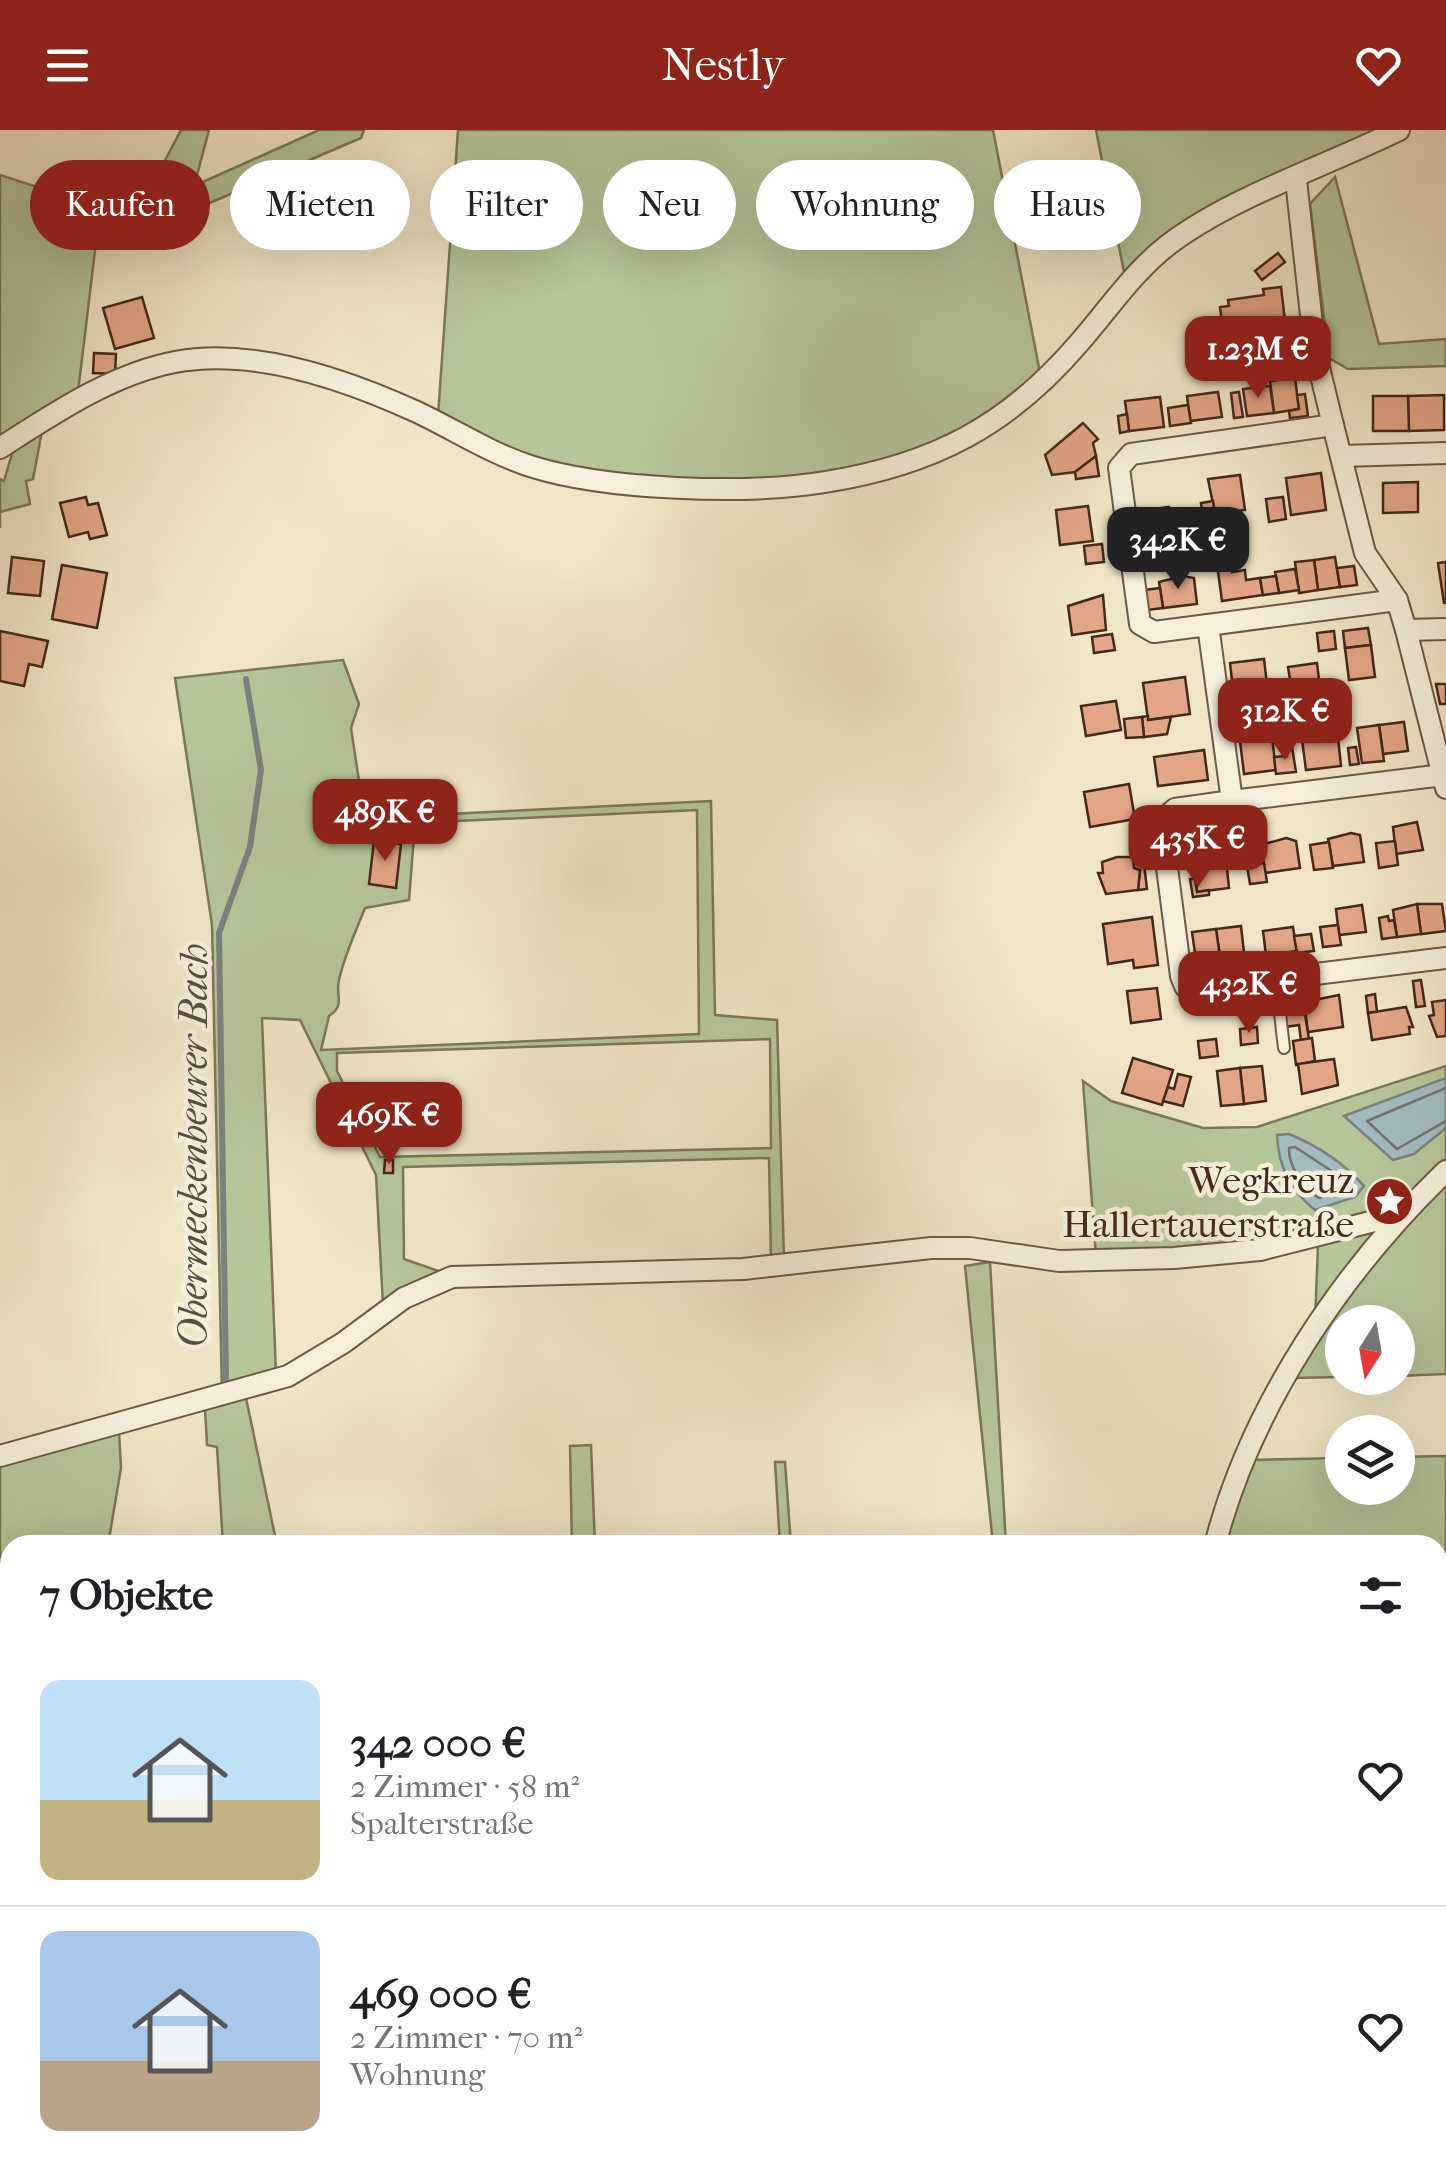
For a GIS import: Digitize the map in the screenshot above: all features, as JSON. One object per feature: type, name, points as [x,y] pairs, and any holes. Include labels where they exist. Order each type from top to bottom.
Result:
[{"type":"street","points":[[0,448],[115,382],[171,362],[212,360],[260,364],[342,383],[418,413],[512,459],[559,474],[709,487],[824,482],[921,458],[1011,412],[1040,387],[1150,260],[1208,219],[1399,130]]},
{"type":"street","points":[[1296,180],[1315,352],[1365,553],[1396,600],[1444,782],[1176,809],[1161,822],[1181,976],[1185,986],[1193,989],[1446,958]]},
{"type":"street","points":[[1333,425],[1131,454],[1122,460],[1118,479],[1140,624],[1154,632],[1396,600]]},
{"type":"street","points":[[1341,456],[1446,454]]},
{"type":"street","points":[[1208,625],[1232,801]]},
{"type":"street","points":[[1406,630],[1446,629]]},
{"type":"street","points":[[1218,1535],[1228,1498],[1274,1400],[1314,1333],[1402,1214],[1446,1171]]},
{"type":"street","points":[[0,1456],[288,1376],[343,1343],[404,1298],[452,1277],[743,1270],[931,1248],[970,1248],[1059,1261],[1174,1258],[1274,1248],[1402,1214]]},
{"type":"lane","points":[[1276,978],[1284,1048]]},
{"type":"green space","points":[[181,130],[209,130],[201,160],[165,160]]},
{"type":"green space","points":[[319,130],[364,130],[361,138],[310,160],[252,160]]},
{"type":"green space","points":[[458,130],[993,130],[999,160],[994,160],[994,250],[1016,250],[1041,378],[985,421],[887,463],[791,481],[645,478],[548,466],[438,416],[450,250],[583,250],[583,160],[456,160]]},
{"type":"green space","points":[[1096,130],[1375,130],[1281,177],[1125,277],[1120,250],[1141,250],[1141,160],[1102,160]]},
{"type":"green space","points":[[230,170],[230,194],[210,203],[210,179]]},
{"type":"green space","points":[[0,175],[30,185],[30,250],[95,250],[78,392],[0,443]]},
{"type":"green space","points":[[1335,177],[1379,344],[1446,339],[1446,366],[1348,369],[1329,358],[1310,204]]},
{"type":"green space","points":[[42,431],[33,479],[26,481],[30,504],[0,512],[0,479],[4,481],[14,447]]},
{"type":"green space","points":[[343,660],[359,704],[351,728],[361,794],[389,817],[711,801],[715,1015],[777,1020],[784,1259],[771,1262],[769,1158],[403,1167],[404,1259],[444,1273],[383,1305],[376,1175],[300,1020],[262,1018],[276,1374],[222,1393],[212,925],[175,678]],"holes":[[[697,810],[699,1034],[321,1050],[329,1016],[339,1004],[338,985],[344,962],[365,908],[409,900],[415,823]],[[770,1039],[771,1148],[380,1157],[337,1071],[337,1053]]]},
{"type":"green space","points":[[1446,1066],[1446,1163],[1393,1210],[1281,1240],[1096,1257],[1083,1081],[1111,1101],[1203,1128],[1257,1127]]},
{"type":"green space","points":[[1446,1181],[1446,1374],[1415,1375],[1415,1305],[1340,1305]]},
{"type":"green space","points":[[1372,1229],[1381,1238],[1315,1321],[1318,1245]]},
{"type":"green space","points":[[990,1262],[1005,1535],[992,1535],[965,1266]]},
{"type":"green space","points":[[1325,1328],[1325,1377],[1293,1378]]},
{"type":"green space","points":[[246,1398],[275,1535],[222,1535],[217,1447],[207,1445],[205,1409]]},
{"type":"green space","points":[[119,1431],[121,1468],[110,1535],[0,1535],[0,1464]]},
{"type":"green space","points":[[591,1445],[595,1535],[572,1535],[570,1446]]},
{"type":"green space","points":[[1446,1456],[1446,1535],[1224,1535],[1251,1460],[1325,1458],[1325,1505],[1415,1505],[1415,1457]]},
{"type":"green space","points":[[775,1462],[785,1462],[790,1535],[779,1535]]},
{"type":"water","points":[[1446,1078],[1446,1128],[1414,1154],[1393,1160],[1344,1116]]},
{"type":"water","points":[[1289,1134],[1330,1156],[1364,1186],[1355,1197],[1315,1210],[1293,1186],[1283,1167],[1277,1135]]},
{"type":"building","points":[[1278,253],[1285,262],[1262,280],[1255,271]]},
{"type":"building","points":[[1281,287],[1287,338],[1225,345],[1220,307],[1229,306],[1228,300],[1264,295],[1263,289]]},
{"type":"building","points":[[142,297],[154,338],[115,349],[103,308]]},
{"type":"building","points":[[94,353],[116,354],[115,374],[93,373]]},
{"type":"building","points":[[1295,378],[1299,409],[1274,413],[1270,381]]},
{"type":"building","points":[[1270,386],[1274,413],[1247,416],[1243,389]]},
{"type":"building","points":[[1218,392],[1222,417],[1190,421],[1187,396]]},
{"type":"building","points":[[1239,392],[1243,417],[1234,418],[1231,393]]},
{"type":"building","points":[[1305,394],[1308,416],[1290,418],[1289,411],[1299,409],[1297,395]]},
{"type":"building","points":[[1444,395],[1444,430],[1409,431],[1408,396]]},
{"type":"building","points":[[1373,396],[1408,396],[1409,431],[1373,431]]},
{"type":"building","points":[[1160,397],[1164,427],[1129,431],[1125,401]]},
{"type":"building","points":[[1188,405],[1191,423],[1170,426],[1168,408]]},
{"type":"building","points":[[1127,414],[1129,431],[1120,433],[1118,416]]},
{"type":"building","points":[[1083,423],[1098,439],[1093,443],[1096,456],[1075,472],[1052,475],[1045,455]]},
{"type":"building","points":[[1096,456],[1099,476],[1076,479],[1075,472]]},
{"type":"building","points":[[1321,473],[1326,510],[1291,515],[1286,478]]},
{"type":"building","points":[[1240,475],[1245,510],[1215,514],[1208,479]]},
{"type":"building","points":[[1418,482],[1418,512],[1383,513],[1383,483]]},
{"type":"building","points":[[86,497],[88,505],[98,503],[107,535],[90,539],[88,532],[69,537],[60,503]]},
{"type":"building","points":[[1283,497],[1286,519],[1269,522],[1266,499]]},
{"type":"building","points":[[1213,501],[1215,514],[1232,511],[1233,522],[1204,526],[1201,503]]},
{"type":"building","points":[[1088,506],[1093,541],[1060,545],[1056,510]]},
{"type":"building","points":[[1169,507],[1173,533],[1141,537],[1138,511]]},
{"type":"building","points":[[1185,528],[1187,543],[1161,546],[1159,535]]},
{"type":"building","points":[[1102,544],[1104,562],[1086,564],[1084,546]]},
{"type":"building","points":[[12,557],[44,561],[40,596],[8,593]]},
{"type":"building","points":[[1335,557],[1340,587],[1318,590],[1314,560]]},
{"type":"building","points":[[1314,560],[1318,590],[1299,593],[1295,562]]},
{"type":"building","points":[[1231,562],[1232,572],[1245,570],[1246,580],[1260,578],[1263,595],[1222,601],[1217,564]]},
{"type":"building","points":[[1446,562],[1446,603],[1444,603],[1438,563]]},
{"type":"building","points":[[62,565],[107,573],[97,628],[52,619]]},
{"type":"building","points":[[1354,566],[1357,585],[1340,587],[1337,568]]},
{"type":"building","points":[[1295,569],[1299,590],[1279,593],[1275,572]]},
{"type":"building","points":[[1183,576],[1194,578],[1197,604],[1163,608],[1159,582]]},
{"type":"building","points":[[1276,576],[1279,593],[1263,595],[1260,578]]},
{"type":"building","points":[[1160,588],[1163,608],[1147,610],[1144,590]]},
{"type":"building","points":[[1103,595],[1106,630],[1072,635],[1068,606]]},
{"type":"building","points":[[1368,628],[1371,645],[1345,648],[1343,631]]},
{"type":"building","points":[[0,631],[48,641],[42,667],[29,664],[24,686],[0,681]]},
{"type":"building","points":[[1334,631],[1336,649],[1319,651],[1317,633]]},
{"type":"building","points":[[1112,634],[1115,650],[1094,653],[1092,637]]},
{"type":"building","points":[[1371,645],[1375,677],[1349,680],[1345,648]]},
{"type":"building","points":[[1264,659],[1267,684],[1233,689],[1230,663]]},
{"type":"building","points":[[1317,663],[1320,688],[1292,692],[1288,667]]},
{"type":"building","points":[[1185,677],[1190,714],[1148,720],[1143,683]]},
{"type":"building","points":[[1436,684],[1446,684],[1446,704],[1440,704]]},
{"type":"building","points":[[1263,685],[1265,702],[1246,705],[1243,687]]},
{"type":"building","points":[[1116,701],[1121,730],[1086,736],[1081,706]]},
{"type":"building","points":[[1148,716],[1148,720],[1171,717],[1167,734],[1144,737],[1142,717]]},
{"type":"building","points":[[1142,717],[1144,737],[1126,738],[1124,719]]},
{"type":"building","points":[[1404,722],[1408,751],[1383,754],[1379,725]]},
{"type":"building","points":[[1379,725],[1384,761],[1362,763],[1357,728]]},
{"type":"building","points":[[1337,728],[1341,766],[1306,770],[1301,732]]},
{"type":"building","points":[[1272,737],[1276,770],[1244,774],[1240,741]]},
{"type":"building","points":[[1292,747],[1296,772],[1276,774],[1274,757],[1287,756],[1286,748]]},
{"type":"building","points":[[1356,747],[1359,764],[1350,765],[1348,748]]},
{"type":"building","points":[[1204,750],[1208,780],[1158,786],[1154,757]]},
{"type":"building","points":[[1129,784],[1135,819],[1090,827],[1084,792]]},
{"type":"building","points":[[1417,822],[1423,850],[1396,854],[1393,827]]},
{"type":"building","points":[[1351,833],[1360,835],[1364,862],[1333,866],[1328,839]]},
{"type":"building","points":[[1286,838],[1296,841],[1300,868],[1265,873],[1261,845]]},
{"type":"building","points":[[374,841],[401,844],[396,888],[369,884]]},
{"type":"building","points":[[1395,841],[1398,865],[1379,868],[1376,843]]},
{"type":"building","points":[[1329,842],[1333,868],[1314,870],[1310,845]]},
{"type":"building","points":[[1143,856],[1147,889],[1138,890],[1140,870],[1134,868],[1133,857]]},
{"type":"building","points":[[1133,857],[1134,868],[1140,870],[1138,890],[1106,894],[1098,873],[1103,873],[1102,862]]},
{"type":"building","points":[[1226,859],[1229,888],[1197,892],[1193,863]]},
{"type":"building","points":[[1264,863],[1267,882],[1250,884],[1247,866]]},
{"type":"building","points":[[1190,879],[1195,879],[1197,892],[1209,890],[1209,895],[1193,897]]},
{"type":"building","points":[[1417,904],[1442,904],[1446,931],[1421,934]]},
{"type":"building","points":[[1417,904],[1421,934],[1397,937],[1393,910]]},
{"type":"building","points":[[1362,905],[1366,932],[1339,935],[1336,909]]},
{"type":"building","points":[[1388,916],[1389,921],[1394,920],[1397,937],[1382,939],[1379,918]]},
{"type":"building","points":[[1152,917],[1158,965],[1134,968],[1133,960],[1108,964],[1103,924]]},
{"type":"building","points":[[1338,925],[1341,945],[1323,947],[1320,927]]},
{"type":"building","points":[[1241,926],[1245,961],[1221,964],[1216,929]]},
{"type":"building","points":[[1293,927],[1297,951],[1266,955],[1263,931]]},
{"type":"building","points":[[1216,929],[1221,964],[1197,967],[1192,932]]},
{"type":"building","points":[[1311,934],[1314,951],[1297,953],[1294,936]]},
{"type":"building","points":[[1421,980],[1425,1006],[1416,1007],[1413,981]]},
{"type":"building","points":[[1157,988],[1161,1019],[1131,1023],[1127,991]]},
{"type":"building","points":[[1375,994],[1377,1012],[1368,1013],[1366,996]]},
{"type":"building","points":[[1339,995],[1343,1027],[1308,1032],[1304,1002]]},
{"type":"building","points":[[1446,1000],[1446,1036],[1437,1037],[1429,1016],[1434,1015],[1432,1002]]},
{"type":"building","points":[[1406,1007],[1413,1027],[1409,1027],[1410,1034],[1372,1040],[1368,1013]]},
{"type":"building","points":[[1304,1008],[1309,1039],[1301,1040],[1299,1025],[1285,1027],[1283,1011]]},
{"type":"building","points":[[1257,1027],[1258,1043],[1241,1045],[1240,1029]]},
{"type":"building","points":[[1312,1038],[1315,1061],[1296,1065],[1293,1041]]},
{"type":"building","points":[[1216,1039],[1218,1056],[1200,1058],[1198,1041]]},
{"type":"building","points":[[1133,1058],[1173,1070],[1162,1105],[1122,1093]]},
{"type":"building","points":[[1334,1059],[1338,1085],[1302,1094],[1298,1064]]},
{"type":"building","points":[[1262,1066],[1266,1101],[1244,1104],[1240,1068]]},
{"type":"building","points":[[1240,1068],[1244,1104],[1221,1106],[1217,1071]]},
{"type":"building","points":[[1178,1074],[1191,1077],[1183,1106],[1163,1101],[1168,1087],[1174,1089]]},
{"type":"building","points":[[385,1160],[393,1160],[393,1173],[384,1173]]},
{"type":"waterway","name":"Obermeckenbeurer Bach","points":[[226,1379],[219,933],[250,847],[261,770],[246,679]]},
{"type":"place","name":"Wegkreuz Hallertauerstraße","points":[[1389,1202]]}]
